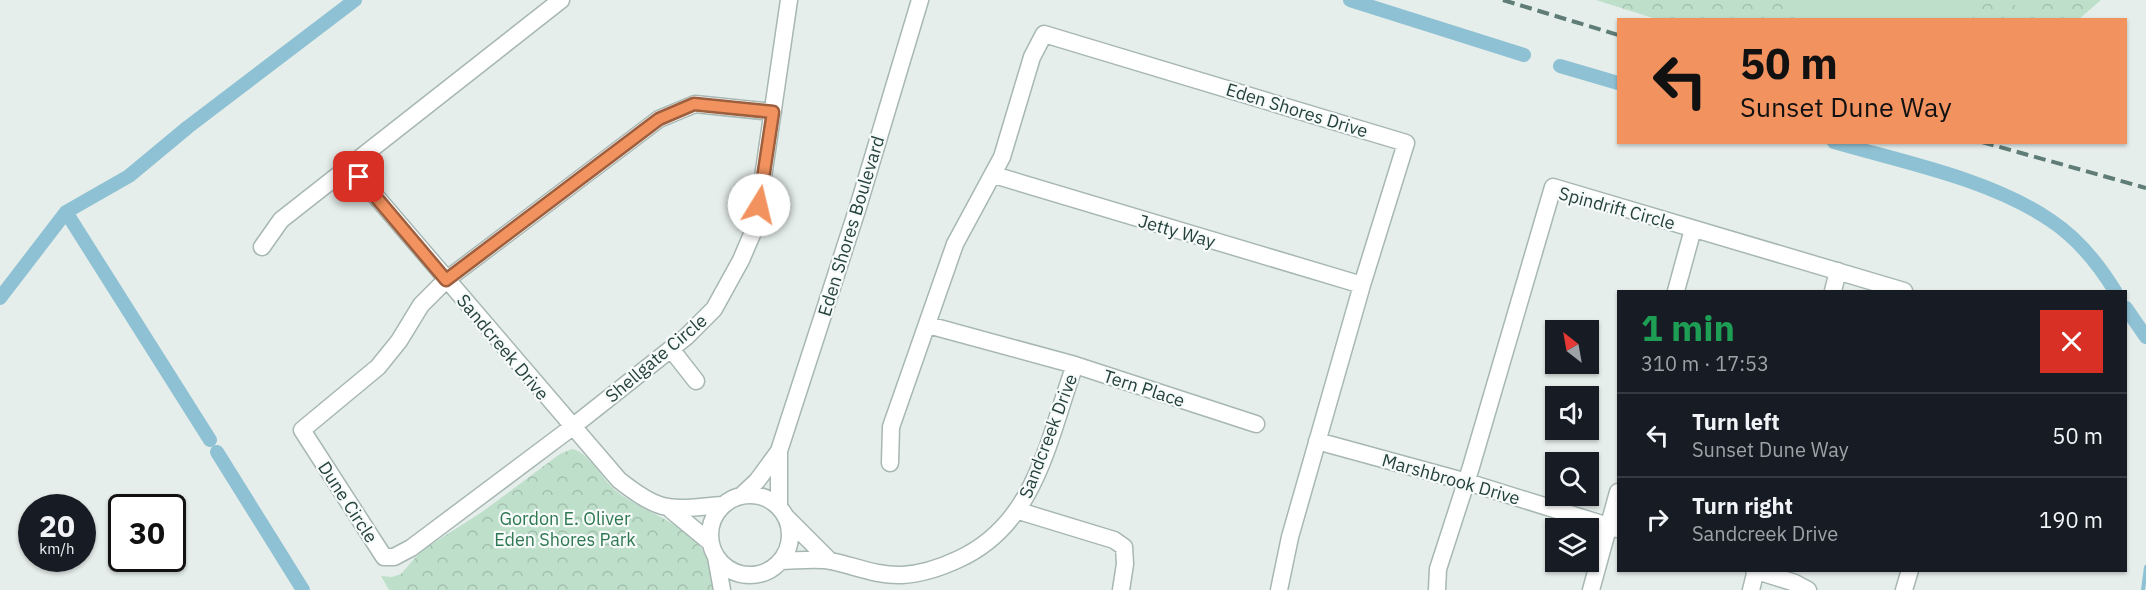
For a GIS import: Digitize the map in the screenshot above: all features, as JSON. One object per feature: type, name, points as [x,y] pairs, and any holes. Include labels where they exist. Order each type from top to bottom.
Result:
[{"type":"street","points":[[262,247],[281,220],[561,0]]},
{"type":"street","name":"Shellgate Circle","points":[[571,428],[671,349],[714,309],[741,260],[756,225],[789,0]]},
{"type":"street","name":"Eden Shores Boulevard","points":[[741,496],[757,481],[779,451],[858,207],[920,0]]},
{"type":"street","name":"Eden Shores Drive","points":[[890,463],[891,428],[956,244],[1002,156],[1032,57],[1044,34],[1406,143],[1317,441],[1290,537],[1279,590]]},
{"type":"street","points":[[446,280],[659,119],[694,104],[773,112]]},
{"type":"street","name":"Sandcreek Drive","points":[[350,165],[571,428],[619,480],[639,497],[671,510],[714,550]]},
{"type":"street","name":"Jetty Way","points":[[993,175],[1362,285]]},
{"type":"street","name":"Spindrift Circle","points":[[1467,482],[1553,187],[1901,290]]},
{"type":"street","points":[[1676,290],[1693,229]]},
{"type":"street","points":[[1833,290],[1838,271]]},
{"type":"street","name":"Dune Circle","points":[[446,280],[421,305],[378,368],[302,430],[384,557],[394,557],[411,548],[571,428]]},
{"type":"street","name":"Tern Place","points":[[928,325],[1075,365],[1256,424]]},
{"type":"street","points":[[671,349],[696,381]]},
{"type":"street","name":"Sandcreek Drive","points":[[780,561],[830,561],[866,572],[902,575],[923,572],[970,554],[1000,531],[1019,511],[1034,483],[1075,365]]},
{"type":"street","name":"Marshbrook Drive","points":[[1317,441],[1467,482],[1614,527]]},
{"type":"street","name":"Eden Shores Boulevard","points":[[779,451],[783,513]]},
{"type":"street","points":[[1437,590],[1438,569],[1467,482]]},
{"type":"street","points":[[722,590],[714,550],[712,523],[723,505],[741,496],[762,496],[783,513],[790,540],[780,561],[762,573],[750,590]]},
{"type":"street","points":[[1591,590],[1614,527],[1617,501]]},
{"type":"street","name":"Sandcreek Drive","points":[[671,510],[723,505]]},
{"type":"street","points":[[1019,511],[1114,540],[1124,547],[1125,564],[1121,590]]},
{"type":"street","name":"Sandcreek Drive","points":[[783,513],[830,561]]},
{"type":"street","points":[[714,550],[725,566],[736,573],[762,573]]},
{"type":"street","points":[[1751,590],[1755,572]]},
{"type":"street","points":[[1761,572],[1795,583],[1808,590]]},
{"type":"street","points":[[1904,590],[1909,572]]},
{"type":"green space","points":[[1596,0],[2101,0],[2080,18],[1653,18]]},
{"type":"green space","points":[[1780,0],[1966,0],[1973,18],[1806,18]]},
{"type":"green space","points":[[2013,0],[2045,0],[2029,9],[2017,10]]},
{"type":"green space","name":"Gordon E. Oliver Eden Shores Park","points":[[572,449],[584,455],[615,490],[635,504],[679,528],[697,543],[708,560],[717,590],[389,590],[381,576],[392,577],[401,574],[421,551],[482,512],[560,454]]},
{"type":"waterway","points":[[0,298],[66,212],[129,176],[188,127],[355,0]]},
{"type":"waterway","points":[[1350,0],[1524,55]]},
{"type":"waterway","points":[[1560,66],[1617,83]]},
{"type":"waterway","points":[[1841,144],[1945,173],[2001,193],[2026,206],[2060,227],[2078,243],[2102,271],[2114,290]]},
{"type":"waterway","points":[[66,212],[210,440]]},
{"type":"waterway","points":[[2127,309],[2146,337]]},
{"type":"waterway","points":[[217,452],[303,590]]},
{"type":"waterway","points":[[2143,590],[2146,567]]},
{"type":"railway","points":[[1503,0],[1617,35]]},
{"type":"railway","points":[[1989,144],[2146,188]]},
{"type":"route","points":[[359,177],[446,280],[659,119],[694,104],[773,112],[759,205]]}]
